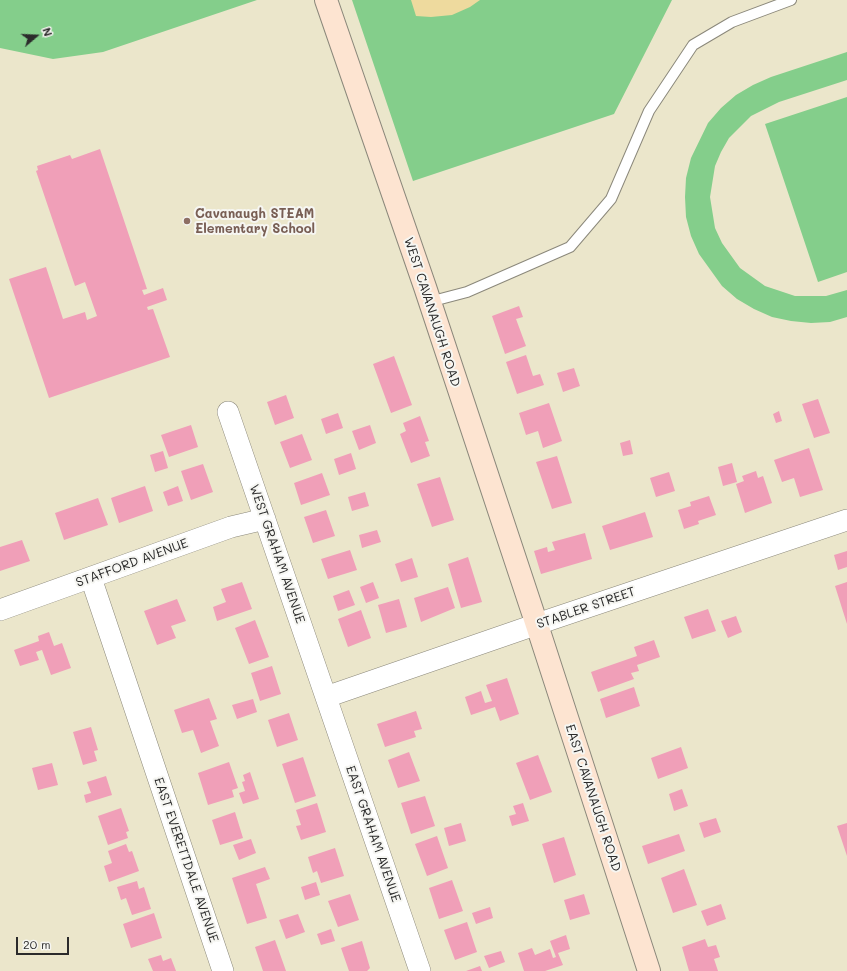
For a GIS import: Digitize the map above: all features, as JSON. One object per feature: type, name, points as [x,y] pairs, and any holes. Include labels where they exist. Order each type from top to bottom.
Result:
[{"type":"street","name":"WEST CAVANAUGH ROAD","points":[[326,0],[537,625]]},
{"type":"street","name":"WEST GRAHAM AVENUE","points":[[228,412],[326,697]]},
{"type":"street","name":"STAFFORD AVENUE","points":[[0,610],[231,527],[265,519]]},
{"type":"street","name":"STABLER STREET","points":[[326,697],[847,520]]},
{"type":"street","name":"EAST EVERETTDALE AVENUE","points":[[91,578],[223,971]]},
{"type":"street","name":"EAST CAVANAUGH ROAD","points":[[537,625],[649,971]]},
{"type":"street","name":"EAST GRAHAM AVENUE","points":[[326,697],[420,971]]},
{"type":"lane","points":[[428,302],[467,292],[570,247],[612,198],[649,111],[693,44],[732,22],[791,0]]},
{"type":"green space","points":[[0,0],[257,0],[103,52],[53,59],[0,48]]},
{"type":"green space","points":[[352,0],[672,0],[614,114],[413,181]]},
{"type":"green space","points":[[847,52],[847,80],[779,102],[751,116],[729,138],[715,166],[710,197],[715,228],[722,243],[740,268],[765,286],[795,296],[826,296],[847,290],[847,317],[830,322],[811,323],[772,317],[737,299],[722,286],[699,254],[691,236],[686,217],[686,178],[691,158],[708,123],[721,108],[736,95],[771,77]]},
{"type":"green space","points":[[847,97],[847,272],[818,282],[765,124]]},
{"type":"sand","points":[[411,0],[480,0],[470,7],[452,15],[431,17],[416,16]]},
{"type":"building","points":[[100,149],[147,289],[142,290],[144,295],[163,288],[167,300],[147,307],[148,310],[153,309],[170,357],[49,398],[9,279],[46,267],[63,319],[85,312],[87,320],[97,316],[85,282],[75,286],[36,171],[38,170],[37,166],[70,155],[72,159]]},
{"type":"building","points":[[519,306],[523,317],[516,319],[526,346],[505,354],[492,316]]},
{"type":"building","points":[[526,355],[533,376],[540,374],[544,385],[517,394],[506,362]]},
{"type":"building","points":[[394,356],[412,405],[391,413],[373,364]]},
{"type":"building","points":[[574,368],[580,386],[563,392],[557,373]]},
{"type":"building","points":[[286,395],[294,418],[275,425],[267,402]]},
{"type":"building","points":[[818,399],[830,433],[814,438],[802,404]]},
{"type":"building","points":[[549,403],[562,441],[543,448],[538,431],[526,435],[519,413]]},
{"type":"building","points":[[779,411],[782,421],[776,423],[773,414]]},
{"type":"building","points":[[338,413],[343,428],[326,434],[321,419]]},
{"type":"building","points":[[420,416],[429,441],[425,442],[430,456],[411,463],[400,434],[406,431],[403,423]]},
{"type":"building","points":[[191,425],[198,447],[169,457],[161,435]]},
{"type":"building","points":[[370,425],[376,443],[359,450],[352,431]]},
{"type":"building","points":[[302,434],[312,460],[290,468],[280,442]]},
{"type":"building","points":[[630,440],[633,454],[623,456],[620,443]]},
{"type":"building","points":[[809,448],[823,490],[800,497],[794,478],[782,482],[774,460]]},
{"type":"building","points":[[163,451],[168,468],[155,472],[150,455]]},
{"type":"building","points":[[351,453],[356,469],[339,475],[334,459]]},
{"type":"building","points":[[557,456],[572,503],[552,509],[536,462]]},
{"type":"building","points":[[732,463],[737,482],[723,486],[718,467]]},
{"type":"building","points":[[203,464],[213,492],[191,500],[181,471]]},
{"type":"building","points":[[756,471],[758,478],[763,476],[772,503],[745,513],[736,484],[744,481],[742,476]]},
{"type":"building","points":[[669,472],[675,491],[656,497],[650,478]]},
{"type":"building","points":[[322,473],[330,495],[301,505],[294,483]]},
{"type":"building","points":[[440,477],[454,520],[432,527],[417,484]]},
{"type":"building","points":[[145,486],[153,511],[119,523],[111,498]]},
{"type":"building","points":[[178,486],[183,501],[168,506],[163,492]]},
{"type":"building","points":[[365,492],[369,506],[352,511],[348,497]]},
{"type":"building","points":[[709,496],[716,515],[698,521],[699,524],[684,529],[678,510],[691,506],[690,502]]},
{"type":"building","points":[[98,498],[108,525],[64,540],[55,513]]},
{"type":"building","points":[[326,510],[335,536],[313,543],[304,517]]},
{"type":"building","points":[[645,512],[653,537],[610,550],[602,526]]},
{"type":"building","points":[[377,530],[381,542],[362,548],[359,535]]},
{"type":"building","points":[[585,533],[592,559],[541,574],[534,551],[547,547],[548,552],[555,550],[552,542]]},
{"type":"building","points":[[22,540],[30,561],[0,571],[0,547]]},
{"type":"building","points":[[350,550],[357,570],[328,579],[321,559]]},
{"type":"building","points":[[847,551],[847,567],[838,570],[834,555]]},
{"type":"building","points":[[468,557],[482,602],[461,608],[448,564]]},
{"type":"building","points":[[412,558],[418,577],[401,582],[395,564]]},
{"type":"building","points":[[242,582],[252,609],[217,621],[213,607],[226,602],[221,589]]},
{"type":"building","points":[[373,582],[379,598],[366,603],[360,587]]},
{"type":"building","points":[[847,582],[847,624],[835,586]]},
{"type":"building","points":[[448,587],[455,608],[421,622],[414,598]]},
{"type":"building","points":[[349,590],[355,605],[338,611],[333,596]]},
{"type":"building","points":[[177,599],[186,621],[171,626],[176,638],[157,645],[144,611]]},
{"type":"building","points":[[399,599],[407,627],[386,633],[378,605]]},
{"type":"building","points":[[708,609],[716,631],[692,639],[684,617]]},
{"type":"building","points":[[361,610],[371,638],[348,647],[338,619]]},
{"type":"building","points":[[736,616],[742,632],[728,638],[721,621]]},
{"type":"building","points":[[255,620],[269,657],[249,664],[235,628]]},
{"type":"building","points":[[49,632],[54,646],[62,643],[71,668],[51,675],[42,650],[36,652],[39,660],[20,666],[14,650],[39,641],[38,636]]},
{"type":"building","points":[[654,640],[660,657],[637,665],[639,671],[631,673],[634,679],[598,692],[591,672],[637,656],[634,647]]},
{"type":"building","points":[[272,666],[281,694],[260,701],[251,673]]},
{"type":"building","points":[[507,678],[519,714],[500,721],[495,707],[471,715],[465,697],[481,691],[485,703],[492,701],[486,685]]},
{"type":"building","points":[[634,687],[640,706],[606,718],[600,699]]},
{"type":"building","points":[[209,698],[217,719],[210,721],[219,746],[201,753],[193,730],[182,733],[174,710]]},
{"type":"building","points":[[253,699],[257,712],[237,719],[232,705]]},
{"type":"building","points":[[416,711],[422,729],[414,731],[416,737],[385,747],[377,724]]},
{"type":"building","points":[[289,713],[298,740],[277,747],[268,720]]},
{"type":"building","points":[[91,727],[98,750],[94,751],[97,761],[83,765],[73,732]]},
{"type":"building","points":[[681,747],[688,768],[658,779],[651,758]]},
{"type":"building","points":[[409,752],[420,781],[398,788],[388,760]]},
{"type":"building","points":[[538,755],[552,792],[530,800],[516,763]]},
{"type":"building","points":[[303,757],[316,796],[295,803],[282,764]]},
{"type":"building","points":[[229,762],[238,788],[232,790],[234,797],[208,805],[198,773]]},
{"type":"building","points":[[52,763],[58,785],[38,790],[32,768]]},
{"type":"building","points":[[250,772],[259,799],[243,804],[239,793],[245,791],[242,782],[245,781],[243,775]]},
{"type":"building","points":[[106,776],[112,795],[86,803],[84,795],[91,793],[87,782]]},
{"type":"building","points":[[682,789],[688,806],[674,811],[669,794]]},
{"type":"building","points":[[425,796],[435,826],[411,834],[401,803]]},
{"type":"building","points":[[317,803],[326,832],[301,840],[296,826],[301,825],[296,810]]},
{"type":"building","points":[[523,803],[529,821],[512,826],[509,816],[516,814],[513,806]]},
{"type":"building","points":[[121,808],[129,831],[126,832],[128,838],[108,845],[98,816]]},
{"type":"building","points":[[235,812],[243,838],[220,845],[212,820]]},
{"type":"building","points":[[716,818],[721,832],[704,838],[699,823]]},
{"type":"building","points":[[461,823],[466,841],[449,846],[444,828]]},
{"type":"building","points":[[847,823],[847,856],[837,826]]},
{"type":"building","points":[[679,834],[685,851],[648,864],[642,846]]},
{"type":"building","points":[[437,836],[448,868],[427,876],[415,844]]},
{"type":"building","points":[[564,837],[576,875],[554,883],[542,844]]},
{"type":"building","points":[[251,839],[256,853],[239,860],[233,845]]},
{"type":"building","points":[[126,844],[129,852],[132,851],[139,871],[109,882],[104,866],[112,863],[108,851]]},
{"type":"building","points":[[335,848],[344,876],[321,883],[317,871],[313,873],[308,857]]},
{"type":"building","points":[[265,867],[270,879],[256,884],[267,918],[247,924],[232,878]]},
{"type":"building","points":[[684,869],[697,905],[673,913],[661,878]]},
{"type":"building","points":[[452,880],[463,911],[439,919],[429,888]]},
{"type":"building","points":[[137,881],[139,889],[144,887],[151,909],[132,915],[126,898],[121,900],[117,887]]},
{"type":"building","points":[[316,882],[320,895],[305,900],[301,887]]},
{"type":"building","points":[[350,894],[359,920],[338,927],[328,901]]},
{"type":"building","points":[[584,894],[590,914],[570,920],[564,900]]},
{"type":"building","points":[[721,904],[726,919],[707,926],[701,911]]},
{"type":"building","points":[[490,907],[493,918],[476,924],[472,913]]},
{"type":"building","points":[[154,913],[162,938],[131,948],[123,924]]},
{"type":"building","points":[[298,914],[305,932],[286,939],[279,920]]},
{"type":"building","points":[[467,922],[477,952],[455,960],[444,930]]},
{"type":"building","points":[[331,929],[335,941],[321,945],[317,934]]},
{"type":"building","points":[[566,935],[570,949],[558,953],[563,965],[545,971],[524,971],[518,953],[532,948],[535,955],[550,949],[553,958],[556,957],[550,941]]},
{"type":"building","points":[[705,939],[708,947],[716,945],[720,957],[714,959],[718,971],[689,971],[682,947]]},
{"type":"building","points":[[275,940],[286,971],[263,971],[255,947]]},
{"type":"building","points":[[362,941],[370,968],[367,971],[349,971],[341,948]]},
{"type":"building","points":[[501,951],[505,962],[489,968],[484,956]]},
{"type":"building","points":[[161,955],[163,961],[171,958],[176,971],[153,971],[148,959]]},
{"type":"building","points":[[480,966],[482,971],[466,971]]},
{"type":"place","name":"Cavanaugh STEAM Elementary School","points":[[187,221]]}]
